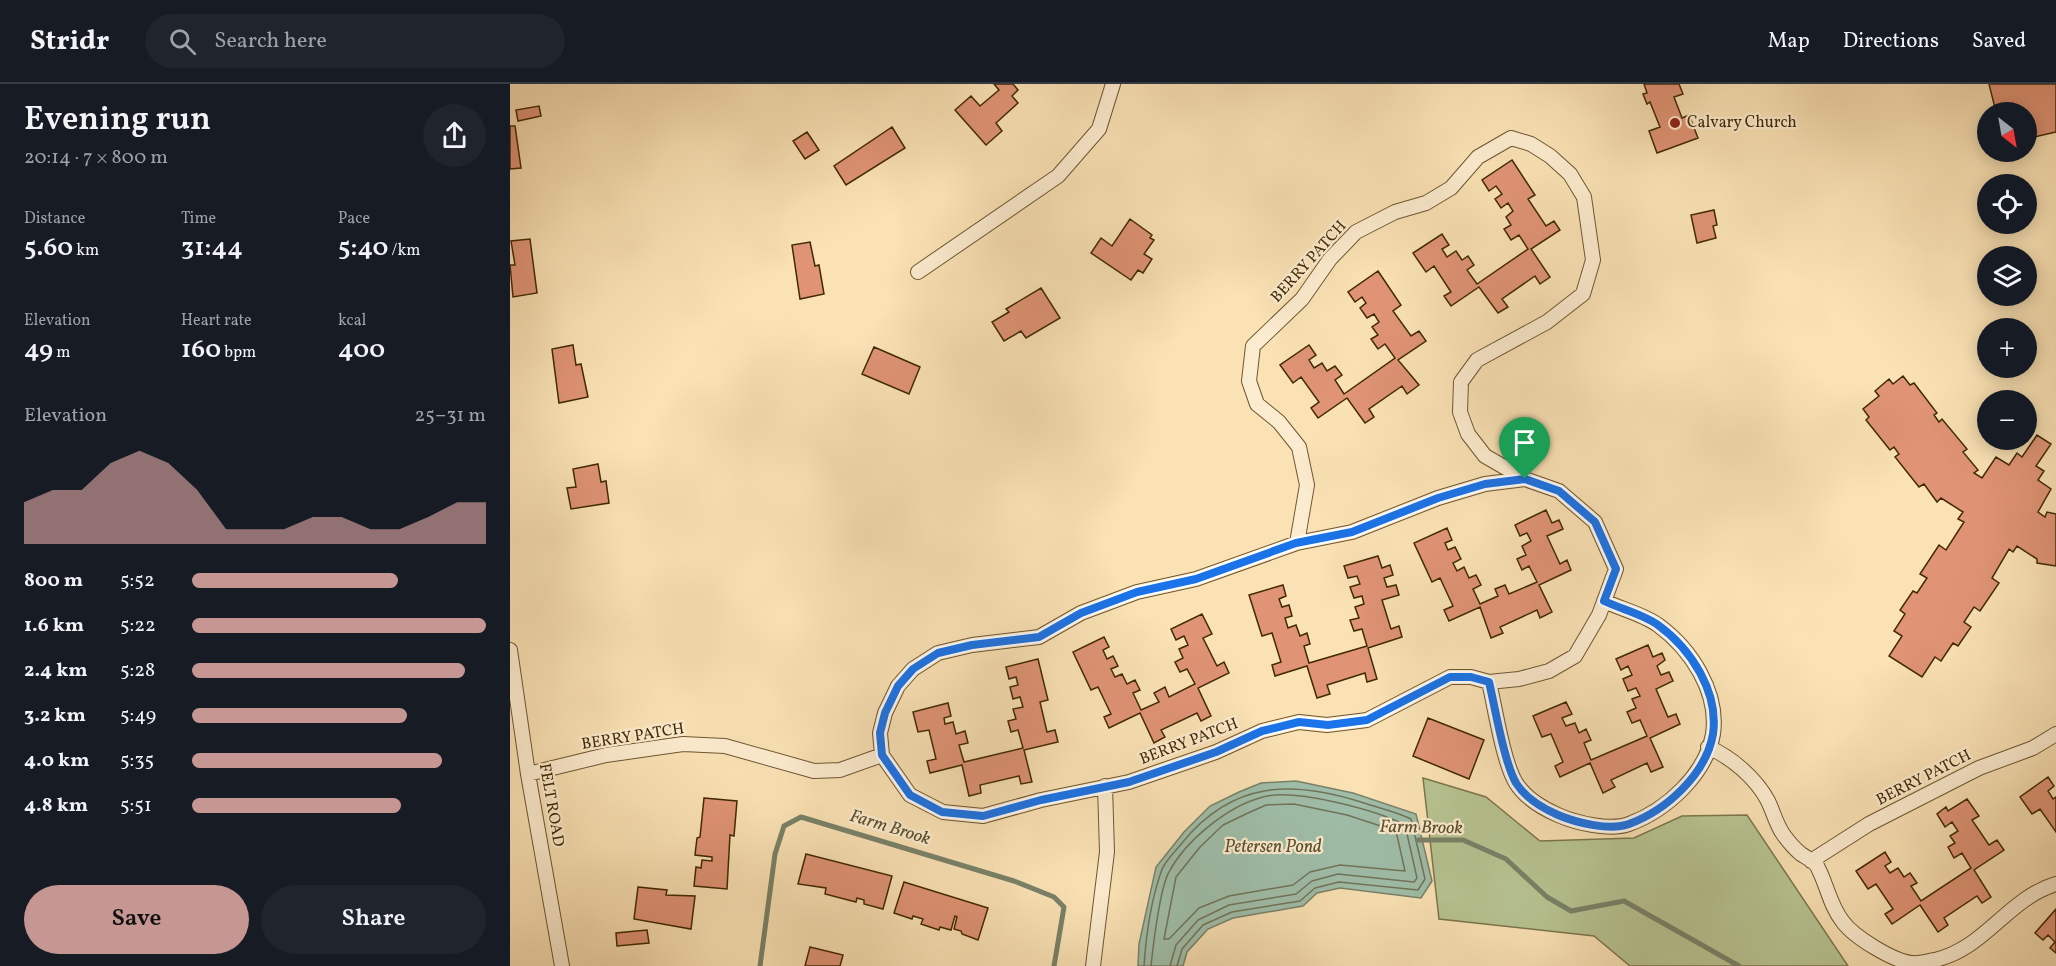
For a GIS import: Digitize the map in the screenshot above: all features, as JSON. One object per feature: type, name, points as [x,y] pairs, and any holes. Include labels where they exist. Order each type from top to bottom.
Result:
[{"type":"street","points":[[918,272],[1058,176],[1099,129],[1113,84]]},
{"type":"street","name":"BERRY PATCH","points":[[1296,543],[1307,485],[1299,447],[1279,422],[1257,404],[1249,381],[1253,346],[1302,299],[1330,259],[1356,232],[1395,212],[1425,203],[1451,188],[1478,157],[1511,138],[1531,144],[1550,156],[1570,174],[1584,197],[1593,260],[1583,294],[1547,322],[1477,360],[1461,382],[1460,412],[1468,434],[1485,456],[1525,479],[1559,491],[1595,522],[1616,569],[1599,615],[1575,656],[1549,671],[1519,679],[1489,682],[1471,677],[1450,677],[1367,720],[1328,725],[1299,722],[1262,731],[1216,752],[1129,782],[1041,800],[983,816],[942,812],[910,795],[882,755],[880,733],[885,713],[898,686],[913,669],[938,653],[972,645],[1039,637],[1081,613],[1137,592],[1196,579],[1296,543],[1352,532],[1438,498],[1485,484],[1525,479]]},
{"type":"street","points":[[1489,682],[1515,782],[1530,800],[1571,821],[1595,825],[1628,825],[1656,811],[1681,791],[1703,763],[1713,734],[1712,705],[1703,677],[1687,653],[1657,624],[1604,601]]},
{"type":"street","name":"FELT ROAD","points":[[510,650],[528,774],[562,966]]},
{"type":"street","name":"BERRY PATCH","points":[[1811,861],[1869,824],[1979,768],[2033,748],[2056,734]]},
{"type":"street","name":"BERRY PATCH","points":[[528,774],[606,755],[683,744],[725,746],[814,771],[840,770],[882,755]]},
{"type":"street","points":[[1708,747],[1725,755],[1751,778],[1767,798],[1781,832],[1799,853],[1818,866],[1824,885],[1843,922],[1866,942],[1912,963],[1935,963],[1959,952],[1978,941],[2015,906],[2043,888],[2056,884]]},
{"type":"street","points":[[1093,966],[1107,852],[1105,786]]},
{"type":"green space","points":[[1423,778],[1486,797],[1540,841],[1634,838],[1682,816],[1747,815],[1848,966],[1630,966],[1594,936],[1439,919]]},
{"type":"water","name":"Petersen Pond","points":[[1296,781],[1353,793],[1416,814],[1432,881],[1421,898],[1340,888],[1317,893],[1303,906],[1233,918],[1208,929],[1187,952],[1183,966],[1138,966],[1139,944],[1156,867],[1184,832],[1210,806],[1239,792],[1261,783]]},
{"type":"building","points":[[994,84],[1013,84],[1018,90],[1012,96],[1018,103],[996,123],[1002,131],[986,145],[955,110],[971,96],[980,106],[999,90]]},
{"type":"building","name":"Calvary Church","points":[[1644,84],[1679,84],[1683,94],[1674,97],[1682,118],[1689,115],[1698,138],[1657,153],[1649,131],[1660,127],[1650,102],[1647,104],[1643,94],[1647,93]]},
{"type":"building","points":[[1989,84],[2056,84],[2056,132],[2037,136],[2037,102],[1994,102]]},
{"type":"building","points":[[539,106],[541,116],[518,121],[516,110]]},
{"type":"building","points":[[510,126],[515,126],[521,168],[510,169]]},
{"type":"building","points":[[892,127],[905,148],[846,185],[834,166]]},
{"type":"building","points":[[807,132],[819,150],[805,159],[793,141]]},
{"type":"building","points":[[1512,160],[1535,195],[1528,199],[1546,226],[1554,221],[1560,230],[1531,249],[1550,277],[1540,284],[1535,276],[1502,299],[1508,307],[1498,313],[1479,287],[1451,306],[1444,296],[1451,292],[1434,266],[1426,272],[1413,253],[1442,234],[1449,245],[1442,249],[1447,257],[1456,251],[1462,260],[1468,256],[1474,265],[1467,270],[1477,284],[1528,249],[1519,235],[1511,240],[1504,229],[1511,225],[1506,217],[1513,211],[1508,203],[1501,208],[1495,199],[1502,194],[1496,186],[1489,191],[1482,180]]},
{"type":"building","points":[[1714,210],[1717,225],[1713,226],[1716,238],[1697,243],[1691,215]]},
{"type":"building","points":[[1130,219],[1152,235],[1150,238],[1154,240],[1144,254],[1152,259],[1143,273],[1138,270],[1131,280],[1091,253],[1101,238],[1112,246]]},
{"type":"building","points":[[530,239],[537,293],[513,297],[510,265],[515,265],[511,241]]},
{"type":"building","points":[[810,242],[815,266],[819,265],[824,294],[800,299],[792,245]]},
{"type":"building","points":[[1378,271],[1401,305],[1393,311],[1411,336],[1419,331],[1426,341],[1398,360],[1419,385],[1407,394],[1402,386],[1369,409],[1374,417],[1365,423],[1347,398],[1318,418],[1311,408],[1319,402],[1301,377],[1293,383],[1280,365],[1309,345],[1316,355],[1309,360],[1314,368],[1322,363],[1327,371],[1335,366],[1342,375],[1335,380],[1344,394],[1395,358],[1385,344],[1378,349],[1371,339],[1378,335],[1372,327],[1379,322],[1374,314],[1367,318],[1360,308],[1366,303],[1362,297],[1355,302],[1348,292]]},
{"type":"building","points":[[1041,288],[1060,318],[1026,338],[1021,331],[1004,341],[992,322],[1009,312],[1006,309]]},
{"type":"building","points":[[573,345],[576,365],[581,364],[588,397],[559,403],[552,349]]},
{"type":"building","points":[[874,347],[920,367],[909,394],[862,374]]},
{"type":"building","points":[[1903,376],[1910,385],[1914,383],[1937,413],[1934,415],[1939,422],[1942,419],[1967,449],[1963,452],[1978,470],[1974,473],[1982,478],[1996,457],[2009,465],[2017,453],[2022,457],[2027,450],[2037,450],[2037,435],[2051,444],[2036,466],[2044,471],[2038,480],[2051,489],[2038,512],[2045,517],[2047,512],[2056,514],[2056,566],[2037,563],[2037,559],[2017,546],[2013,552],[2009,549],[1992,578],[1999,583],[1980,611],[1974,607],[1964,622],[1971,627],[1958,646],[1953,643],[1941,661],[1935,657],[1922,677],[1889,656],[1902,636],[1894,631],[1905,614],[1900,610],[1913,591],[1917,593],[1927,578],[1920,574],[1939,545],[1946,550],[1964,522],[1958,519],[1963,512],[1941,498],[1937,502],[1924,484],[1919,487],[1895,457],[1899,454],[1894,447],[1890,450],[1866,420],[1869,417],[1863,409],[1879,396],[1875,391],[1889,379],[1893,384]]},
{"type":"building","points":[[598,464],[601,482],[606,481],[609,503],[571,509],[567,488],[576,487],[573,469]]},
{"type":"building","points":[[1546,510],[1552,523],[1559,520],[1563,529],[1547,536],[1560,564],[1567,560],[1571,570],[1539,585],[1552,612],[1540,618],[1537,610],[1500,627],[1503,633],[1491,638],[1480,607],[1449,621],[1444,610],[1453,606],[1440,578],[1432,582],[1414,543],[1447,528],[1452,540],[1445,543],[1448,550],[1455,547],[1461,559],[1453,563],[1457,571],[1464,567],[1469,578],[1476,575],[1481,585],[1473,589],[1480,604],[1498,596],[1495,589],[1505,585],[1509,594],[1537,582],[1529,566],[1522,570],[1517,559],[1526,555],[1522,546],[1531,541],[1527,533],[1520,536],[1515,525]]},
{"type":"building","points":[[1378,556],[1382,568],[1390,565],[1393,575],[1384,578],[1387,587],[1396,585],[1399,595],[1382,600],[1391,629],[1399,626],[1402,637],[1368,648],[1377,679],[1367,682],[1365,673],[1327,685],[1330,694],[1317,698],[1307,666],[1275,676],[1272,665],[1281,662],[1272,633],[1262,636],[1249,595],[1283,585],[1286,596],[1279,599],[1282,607],[1289,605],[1292,616],[1285,618],[1288,628],[1296,625],[1300,636],[1307,633],[1310,644],[1304,646],[1309,663],[1367,646],[1362,629],[1354,631],[1350,620],[1359,618],[1355,607],[1364,604],[1362,596],[1354,598],[1350,587],[1360,584],[1357,576],[1348,578],[1344,566]]},
{"type":"building","points":[[1202,614],[1212,634],[1203,638],[1217,666],[1224,662],[1229,673],[1198,688],[1211,716],[1201,721],[1197,713],[1161,730],[1165,737],[1154,743],[1140,713],[1109,728],[1104,717],[1111,714],[1098,687],[1091,690],[1073,652],[1104,637],[1109,647],[1103,650],[1107,659],[1113,656],[1118,666],[1111,669],[1115,677],[1122,674],[1127,684],[1135,680],[1140,690],[1133,693],[1141,710],[1159,702],[1154,693],[1165,687],[1169,697],[1195,684],[1187,669],[1180,672],[1175,662],[1183,658],[1179,649],[1188,645],[1184,636],[1176,640],[1171,629]]},
{"type":"building","points":[[1648,645],[1653,657],[1662,653],[1665,660],[1657,666],[1661,675],[1669,672],[1673,681],[1656,689],[1668,717],[1676,714],[1680,724],[1650,738],[1663,767],[1651,772],[1647,763],[1611,780],[1615,787],[1603,793],[1590,763],[1560,777],[1555,766],[1563,762],[1551,734],[1542,737],[1533,716],[1566,702],[1572,714],[1562,718],[1566,726],[1575,723],[1579,733],[1586,729],[1591,740],[1584,743],[1591,760],[1647,736],[1640,720],[1632,723],[1627,712],[1636,708],[1632,699],[1640,696],[1636,688],[1628,691],[1623,679],[1632,675],[1628,666],[1621,670],[1616,659]]},
{"type":"building","points":[[1038,659],[1048,700],[1040,702],[1047,732],[1055,730],[1058,742],[1024,750],[1032,782],[1021,784],[1019,776],[980,785],[981,793],[969,796],[962,765],[930,773],[927,761],[936,759],[929,730],[918,732],[913,712],[948,703],[951,716],[944,718],[945,724],[953,722],[956,734],[965,731],[968,743],[959,745],[964,762],[1023,748],[1018,730],[1011,732],[1008,721],[1016,719],[1013,709],[1023,707],[1020,697],[1013,699],[1010,687],[1018,685],[1016,677],[1009,679],[1006,667]]},
{"type":"building","points":[[1428,718],[1484,740],[1469,779],[1413,756]]},
{"type":"building","points":[[2048,777],[2054,786],[2048,791],[2053,799],[2056,797],[2056,832],[2040,809],[2032,814],[2020,797]]},
{"type":"building","points":[[704,798],[737,801],[734,836],[730,835],[727,889],[694,886],[696,867],[701,868],[702,860],[712,861],[712,857],[695,855],[697,838],[700,837]]},
{"type":"building","points":[[1967,799],[1979,816],[1972,820],[1989,845],[1997,840],[2004,850],[1974,870],[1991,897],[1982,903],[1977,896],[1944,918],[1948,925],[1938,932],[1920,905],[1892,924],[1885,914],[1893,909],[1876,884],[1868,889],[1856,871],[1885,852],[1891,862],[1885,866],[1890,873],[1898,868],[1904,877],[1910,873],[1917,883],[1911,886],[1921,901],[1971,868],[1962,853],[1954,858],[1948,847],[1955,843],[1950,836],[1958,831],[1952,822],[1945,827],[1937,814],[1946,807],[1948,811]]},
{"type":"building","points":[[806,854],[892,876],[883,909],[864,904],[864,900],[857,898],[856,902],[825,894],[826,888],[798,884]]},
{"type":"building","points":[[904,882],[988,908],[978,940],[954,929],[957,917],[955,916],[951,930],[940,927],[939,930],[921,924],[923,919],[913,916],[912,919],[894,913]]},
{"type":"building","points":[[638,887],[667,890],[666,895],[695,896],[691,929],[634,919]]},
{"type":"building","points":[[2056,909],[2056,953],[2050,948],[2055,942],[2048,935],[2043,940],[2035,933]]},
{"type":"building","points":[[647,930],[649,943],[617,946],[616,933]]},
{"type":"building","points":[[810,947],[843,955],[840,966],[805,966]]},
{"type":"waterway","name":"Farm Brook","points":[[760,966],[775,854],[784,826],[801,817],[1014,881],[1054,897],[1064,907],[1054,966]]},
{"type":"waterway","name":"Farm Brook","points":[[1418,840],[1463,840],[1506,859],[1547,897],[1571,911],[1624,901],[1739,966]]},
{"type":"place","name":"Calvary Church","points":[[1675,123]]},
{"type":"route","points":[[1525,479],[1559,491],[1595,522],[1616,569],[1604,601],[1657,624],[1681,645],[1703,677],[1712,705],[1713,734],[1703,763],[1681,791],[1656,811],[1628,825],[1595,825],[1571,821],[1530,800],[1515,782],[1489,682],[1471,677],[1450,677],[1367,720],[1328,725],[1299,722],[1262,731],[1216,752],[1129,782],[1041,800],[983,816],[942,812],[910,795],[882,755],[880,733],[885,713],[898,686],[913,669],[938,653],[972,645],[1039,637],[1081,613],[1137,592],[1196,579],[1296,543],[1352,532],[1438,498],[1485,484],[1525,479]]}]
